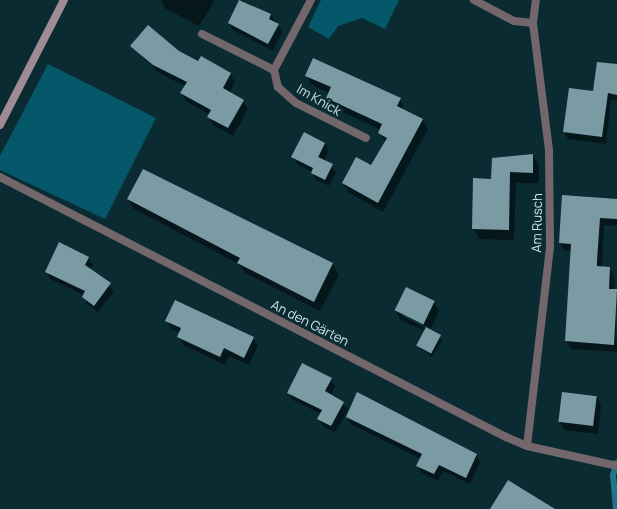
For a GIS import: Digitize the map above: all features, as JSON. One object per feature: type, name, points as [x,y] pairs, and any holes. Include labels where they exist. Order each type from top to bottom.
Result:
[{"type":"street","points":[[0,125],[64,0]]},
{"type":"street","points":[[202,34],[274,70],[311,0]]},
{"type":"street","points":[[474,0],[514,21],[533,23]]},
{"type":"street","name":"Am Rusch","points":[[527,446],[550,246],[549,150],[533,23],[536,0]]},
{"type":"street","name":"Im Knick","points":[[274,70],[278,87],[296,104],[366,138]]},
{"type":"street","name":"An den Gärten","points":[[0,176],[527,446],[617,466]]},
{"type":"shaded area","points":[[321,0],[399,0],[385,29],[362,18],[338,26],[329,39],[308,27]]},
{"type":"shaded area","points":[[48,64],[156,118],[105,219],[0,170],[0,156]]},
{"type":"building","points":[[239,0],[271,14],[269,19],[279,24],[268,44],[228,23]]},
{"type":"building","points":[[148,25],[179,51],[198,61],[201,56],[231,73],[223,88],[244,100],[228,128],[207,117],[211,110],[180,93],[187,82],[153,65],[130,46]]},
{"type":"building","points":[[313,58],[401,98],[397,106],[423,119],[378,203],[342,183],[356,157],[371,165],[387,138],[378,133],[382,124],[326,98],[331,87],[305,76]]},
{"type":"building","points":[[597,62],[617,64],[617,95],[608,93],[602,137],[563,132],[569,88],[593,91]]},
{"type":"building","points":[[304,132],[325,143],[318,157],[333,164],[325,180],[311,173],[313,168],[291,157]]},
{"type":"building","points":[[533,154],[533,173],[510,172],[509,230],[472,229],[473,178],[491,179],[492,158]]},
{"type":"building","points":[[143,169],[333,263],[314,302],[237,263],[240,258],[127,199]]},
{"type":"building","points":[[562,195],[617,199],[617,219],[600,218],[597,261],[597,266],[610,267],[609,289],[617,289],[614,345],[565,341],[571,244],[559,243]]},
{"type":"building","points":[[59,242],[89,257],[85,265],[111,283],[94,306],[82,297],[85,291],[45,272]]},
{"type":"building","points":[[406,287],[435,301],[423,324],[395,310]]},
{"type":"building","points":[[175,300],[254,337],[244,358],[224,348],[220,357],[177,337],[181,328],[165,321]]},
{"type":"building","points":[[426,327],[441,335],[431,354],[416,346]]},
{"type":"building","points":[[302,363],[332,378],[325,391],[344,402],[331,426],[317,419],[322,410],[287,393]]},
{"type":"building","points":[[357,392],[477,454],[466,478],[439,465],[434,474],[416,466],[422,454],[346,417]]},
{"type":"building","points":[[562,392],[597,396],[593,426],[558,422]]},
{"type":"building","points":[[508,480],[555,509],[490,509]]},
{"type":"waterway","points":[[616,509],[613,475],[617,463]]}]
